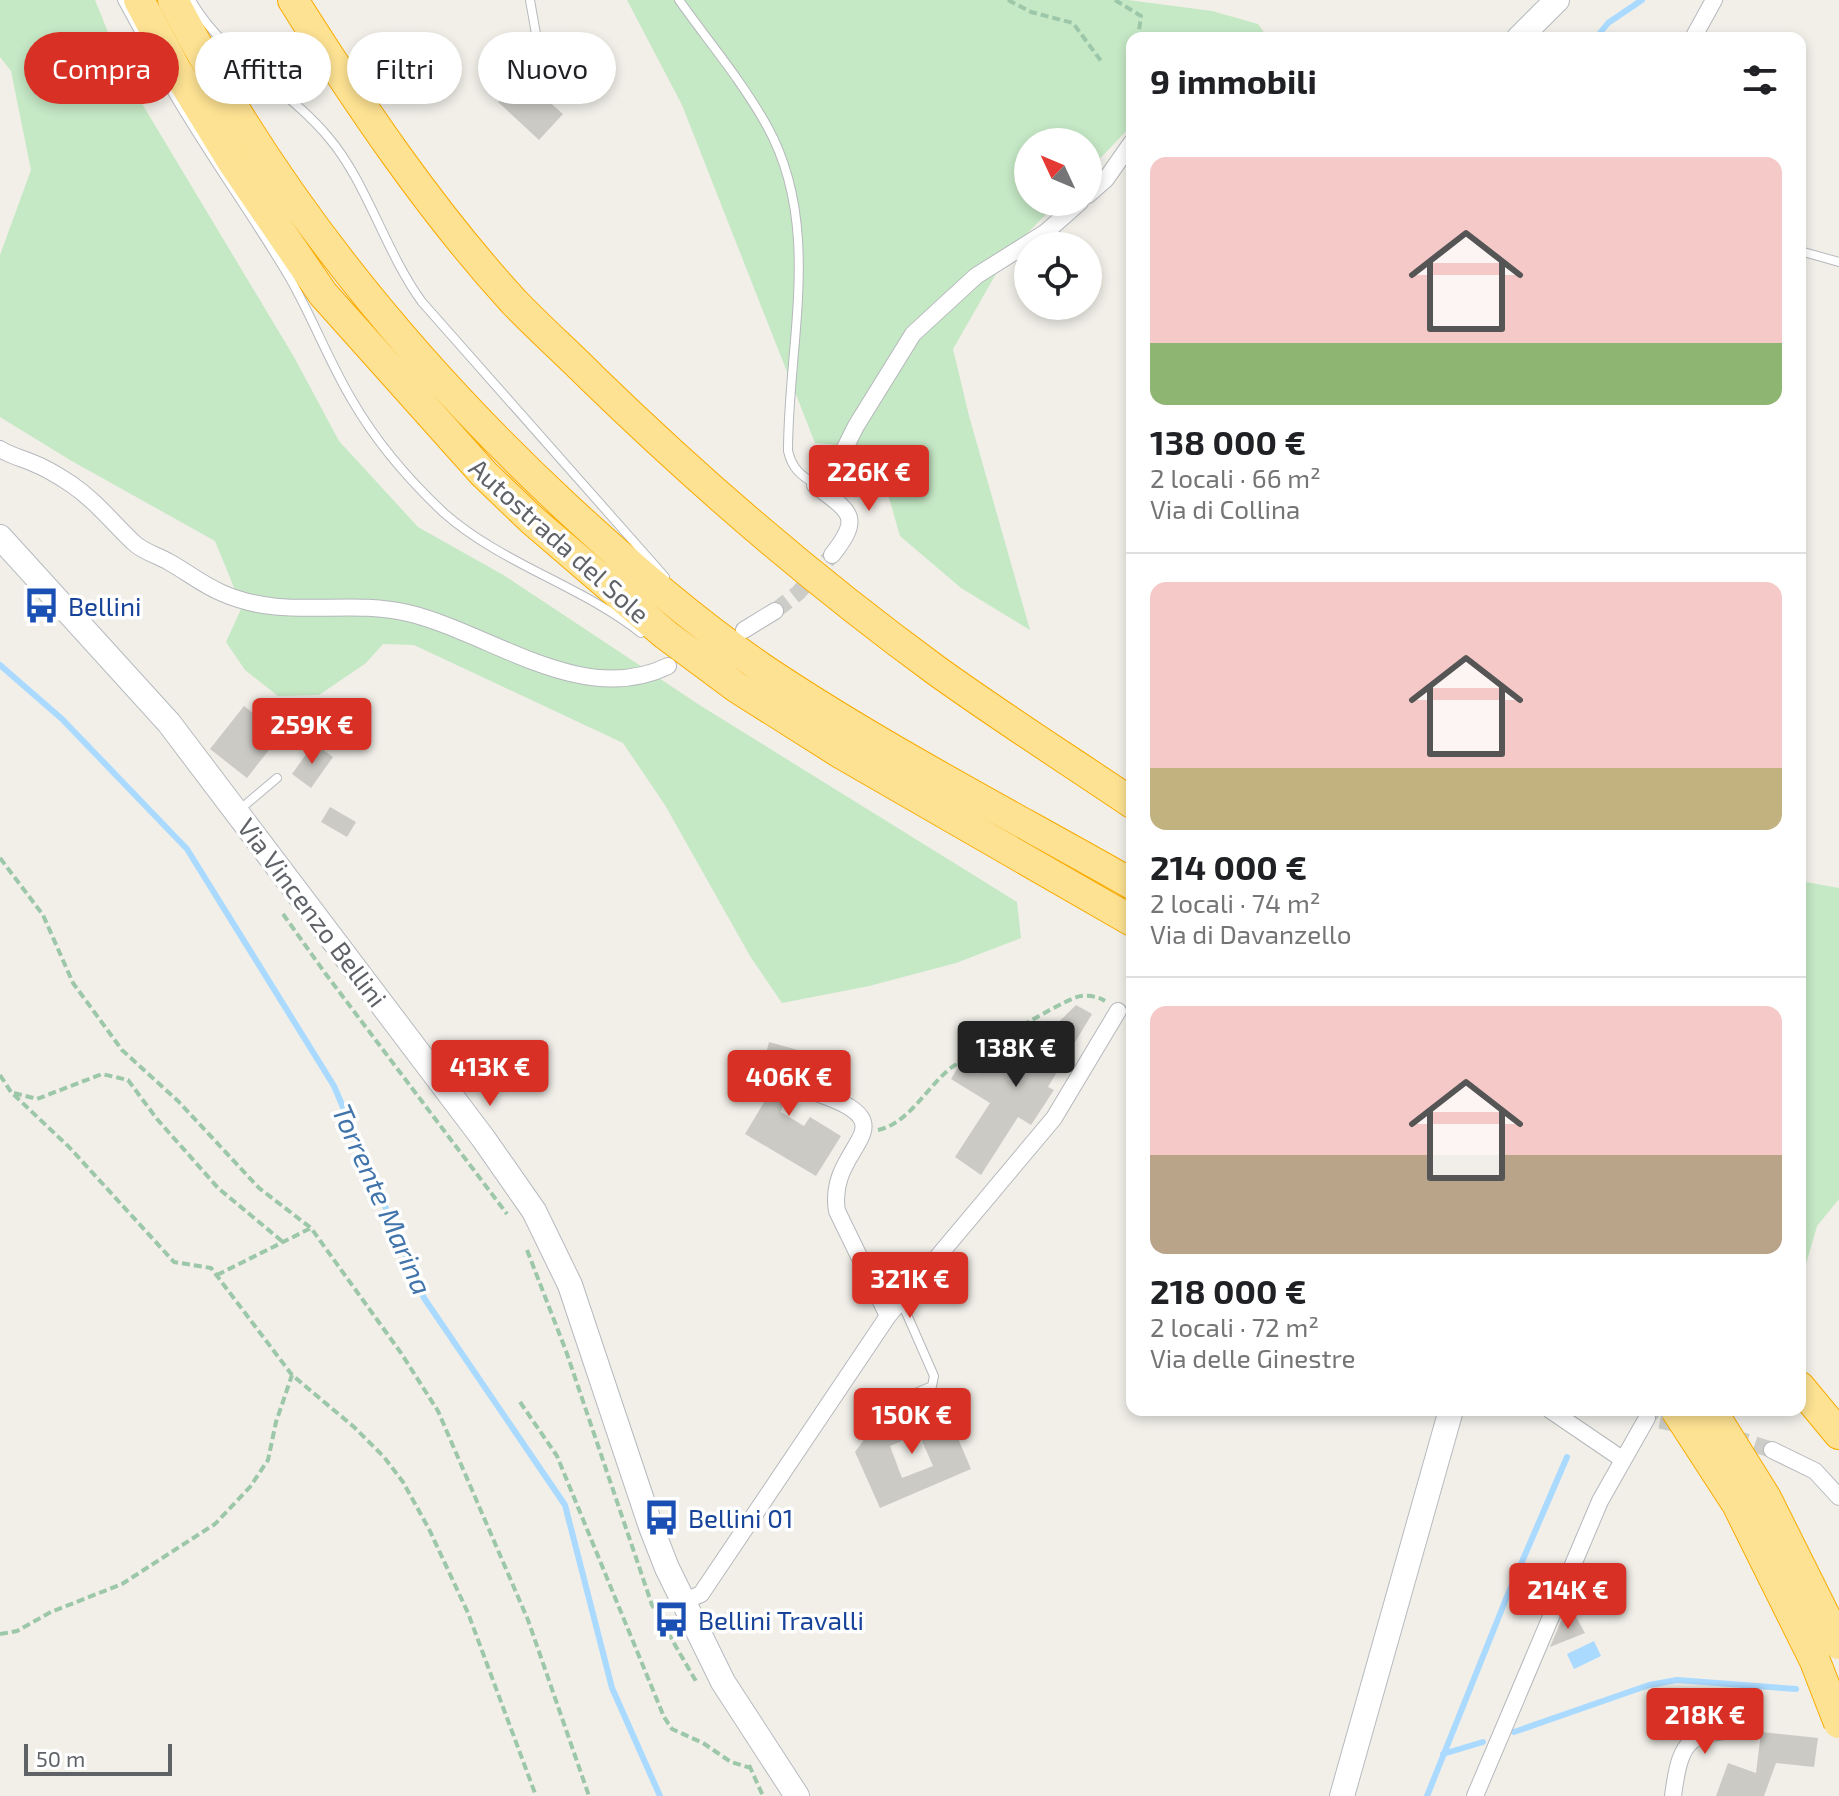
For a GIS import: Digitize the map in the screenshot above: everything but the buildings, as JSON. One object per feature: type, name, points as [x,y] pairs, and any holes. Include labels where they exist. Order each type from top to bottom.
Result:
[{"type":"highway","name":"Autostrada del Sole","points":[[139,0],[175,68],[232,161],[323,294],[484,474],[531,519],[666,635],[736,687],[842,754],[1126,918]]},
{"type":"highway","name":"Autostrada del Sole","points":[[173,0],[200,53],[253,142],[357,285],[417,357],[505,450],[637,573],[730,632],[763,668],[862,732],[1126,881]]},
{"type":"highway","points":[[293,0],[347,86],[429,199],[514,302],[690,471],[937,670],[1126,799]]},
{"type":"highway","points":[[1806,1394],[1839,1434]]},
{"type":"highway","points":[[1664,1416],[1737,1504],[1815,1661],[1839,1723]]},
{"type":"highway","points":[[1715,1416],[1766,1498],[1839,1644]]},
{"type":"main road","points":[[1525,32],[1557,0]]},
{"type":"main road","name":"Via Vincenzo Bellini","points":[[0,537],[169,723],[483,1138],[534,1211],[570,1285],[651,1527],[683,1602],[723,1682],[797,1796]]},
{"type":"main road","points":[[1342,1796],[1449,1416]]},
{"type":"street","points":[[1696,32],[1714,0]]},
{"type":"street","points":[[1102,183],[1126,151]]},
{"type":"street","points":[[832,555],[849,532],[850,519],[845,509],[815,485],[844,450],[913,334],[976,276],[1046,232],[1064,216]]},
{"type":"street","points":[[0,449],[71,484],[111,516],[143,551],[167,561],[224,594],[281,608],[369,608],[406,613],[537,662],[594,678],[640,676],[668,666]]},
{"type":"street","points":[[730,632],[775,611]]},
{"type":"street","points":[[683,1602],[701,1594],[888,1316],[1054,1118],[1118,1011]]},
{"type":"street","points":[[794,1086],[832,1097],[855,1109],[864,1120],[864,1133],[840,1175],[834,1194],[837,1211],[888,1316]]},
{"type":"street","points":[[1559,1416],[1622,1459]]},
{"type":"street","points":[[1475,1796],[1600,1501],[1622,1459],[1660,1416]]},
{"type":"street","points":[[1772,1450],[1815,1471],[1839,1497]]},
{"type":"street","points":[[1673,1796],[1676,1772],[1690,1742],[1708,1732],[1749,1729]]},
{"type":"lane","points":[[122,0],[183,112],[289,277],[351,400],[374,434],[444,512],[463,527],[506,555],[620,616],[644,635]]},
{"type":"lane","points":[[191,0],[227,44],[330,139],[406,280],[422,302],[669,582]]},
{"type":"lane","points":[[530,0],[536,32]]},
{"type":"lane","points":[[679,0],[767,127],[785,169],[800,241],[800,284],[788,451],[791,464],[815,485]]},
{"type":"lane","points":[[1806,253],[1839,262]]},
{"type":"lane","points":[[679,592],[730,632]]},
{"type":"lane","points":[[784,731],[842,754]]},
{"type":"lane","points":[[238,811],[277,778]]},
{"type":"lane","points":[[890,1404],[932,1386],[934,1376],[901,1300]]},
{"type":"path","points":[[1008,0],[1031,12],[1073,23],[1101,61]]},
{"type":"path","points":[[1115,0],[1141,16],[1139,32]]},
{"type":"path","points":[[0,858],[43,915],[73,983],[122,1050],[178,1101],[259,1188],[311,1228],[401,1353],[438,1411],[528,1620],[589,1796]]},
{"type":"path","points":[[282,911],[325,973],[509,1217]]},
{"type":"path","points":[[864,1133],[885,1128],[899,1120],[951,1068],[1079,995],[1100,998],[1118,1011]]},
{"type":"path","points":[[11,1092],[37,1099],[102,1074],[128,1080],[157,1119],[218,1188],[283,1242]]},
{"type":"path","points":[[0,1075],[11,1092],[69,1147],[174,1262],[211,1268],[292,1375],[354,1427],[384,1457],[403,1482],[429,1529],[468,1613],[536,1796]]},
{"type":"path","points":[[216,1275],[311,1228]]},
{"type":"path","points":[[524,1243],[566,1351],[652,1605]]},
{"type":"path","points":[[0,1634],[17,1631],[51,1612],[122,1584],[215,1524],[250,1487],[268,1460],[276,1422],[292,1375]]},
{"type":"path","points":[[520,1402],[557,1456],[664,1717],[672,1729],[703,1743],[731,1762],[750,1769],[769,1756]]},
{"type":"green space","points":[[0,0],[95,0],[108,32],[24,32],[24,104],[142,104],[294,357],[339,441],[418,527],[505,576],[701,706],[1017,902],[1021,938],[956,963],[869,986],[782,1003],[750,956],[665,805],[623,743],[414,645],[383,644],[366,663],[319,695],[278,696],[245,670],[226,642],[242,607],[215,541],[0,417],[0,255],[31,170],[11,71],[0,57]]},
{"type":"green space","points":[[627,0],[1128,0],[1212,11],[1258,24],[1264,32],[1126,32],[1126,131],[1102,156],[1102,128],[1014,128],[1014,216],[1044,216],[1029,232],[1014,232],[1014,247],[953,349],[1030,630],[961,588],[900,536],[875,449],[815,443],[682,105]]},
{"type":"green space","points":[[1806,882],[1839,888],[1839,1199],[1817,1226],[1806,1264]]},
{"type":"water","points":[[1594,1641],[1601,1656],[1574,1669],[1567,1654]]},
{"type":"waterway","points":[[1601,32],[1608,23],[1642,0]]},
{"type":"waterway","name":"Torrente Marina","points":[[0,665],[62,719],[187,849],[334,1086],[424,1298],[565,1505],[612,1688],[660,1796]]},
{"type":"waterway","points":[[1427,1796],[1567,1457]]},
{"type":"waterway","points":[[1514,1732],[1649,1685],[1677,1680],[1796,1689]]},
{"type":"waterway","points":[[1443,1754],[1483,1742]]},
{"type":"tunnel","points":[[775,611],[798,593],[832,555]]},
{"type":"tunnel","points":[[1649,1416],[1647,1418],[1686,1426]]},
{"type":"tunnel","points":[[1732,1437],[1772,1450]]},
{"type":"place","name":"Bellini","points":[[42,605]]},
{"type":"place","name":"Bellini 01","points":[[662,1517]]},
{"type":"place","name":"Bellini Travalli","points":[[672,1619]]}]
